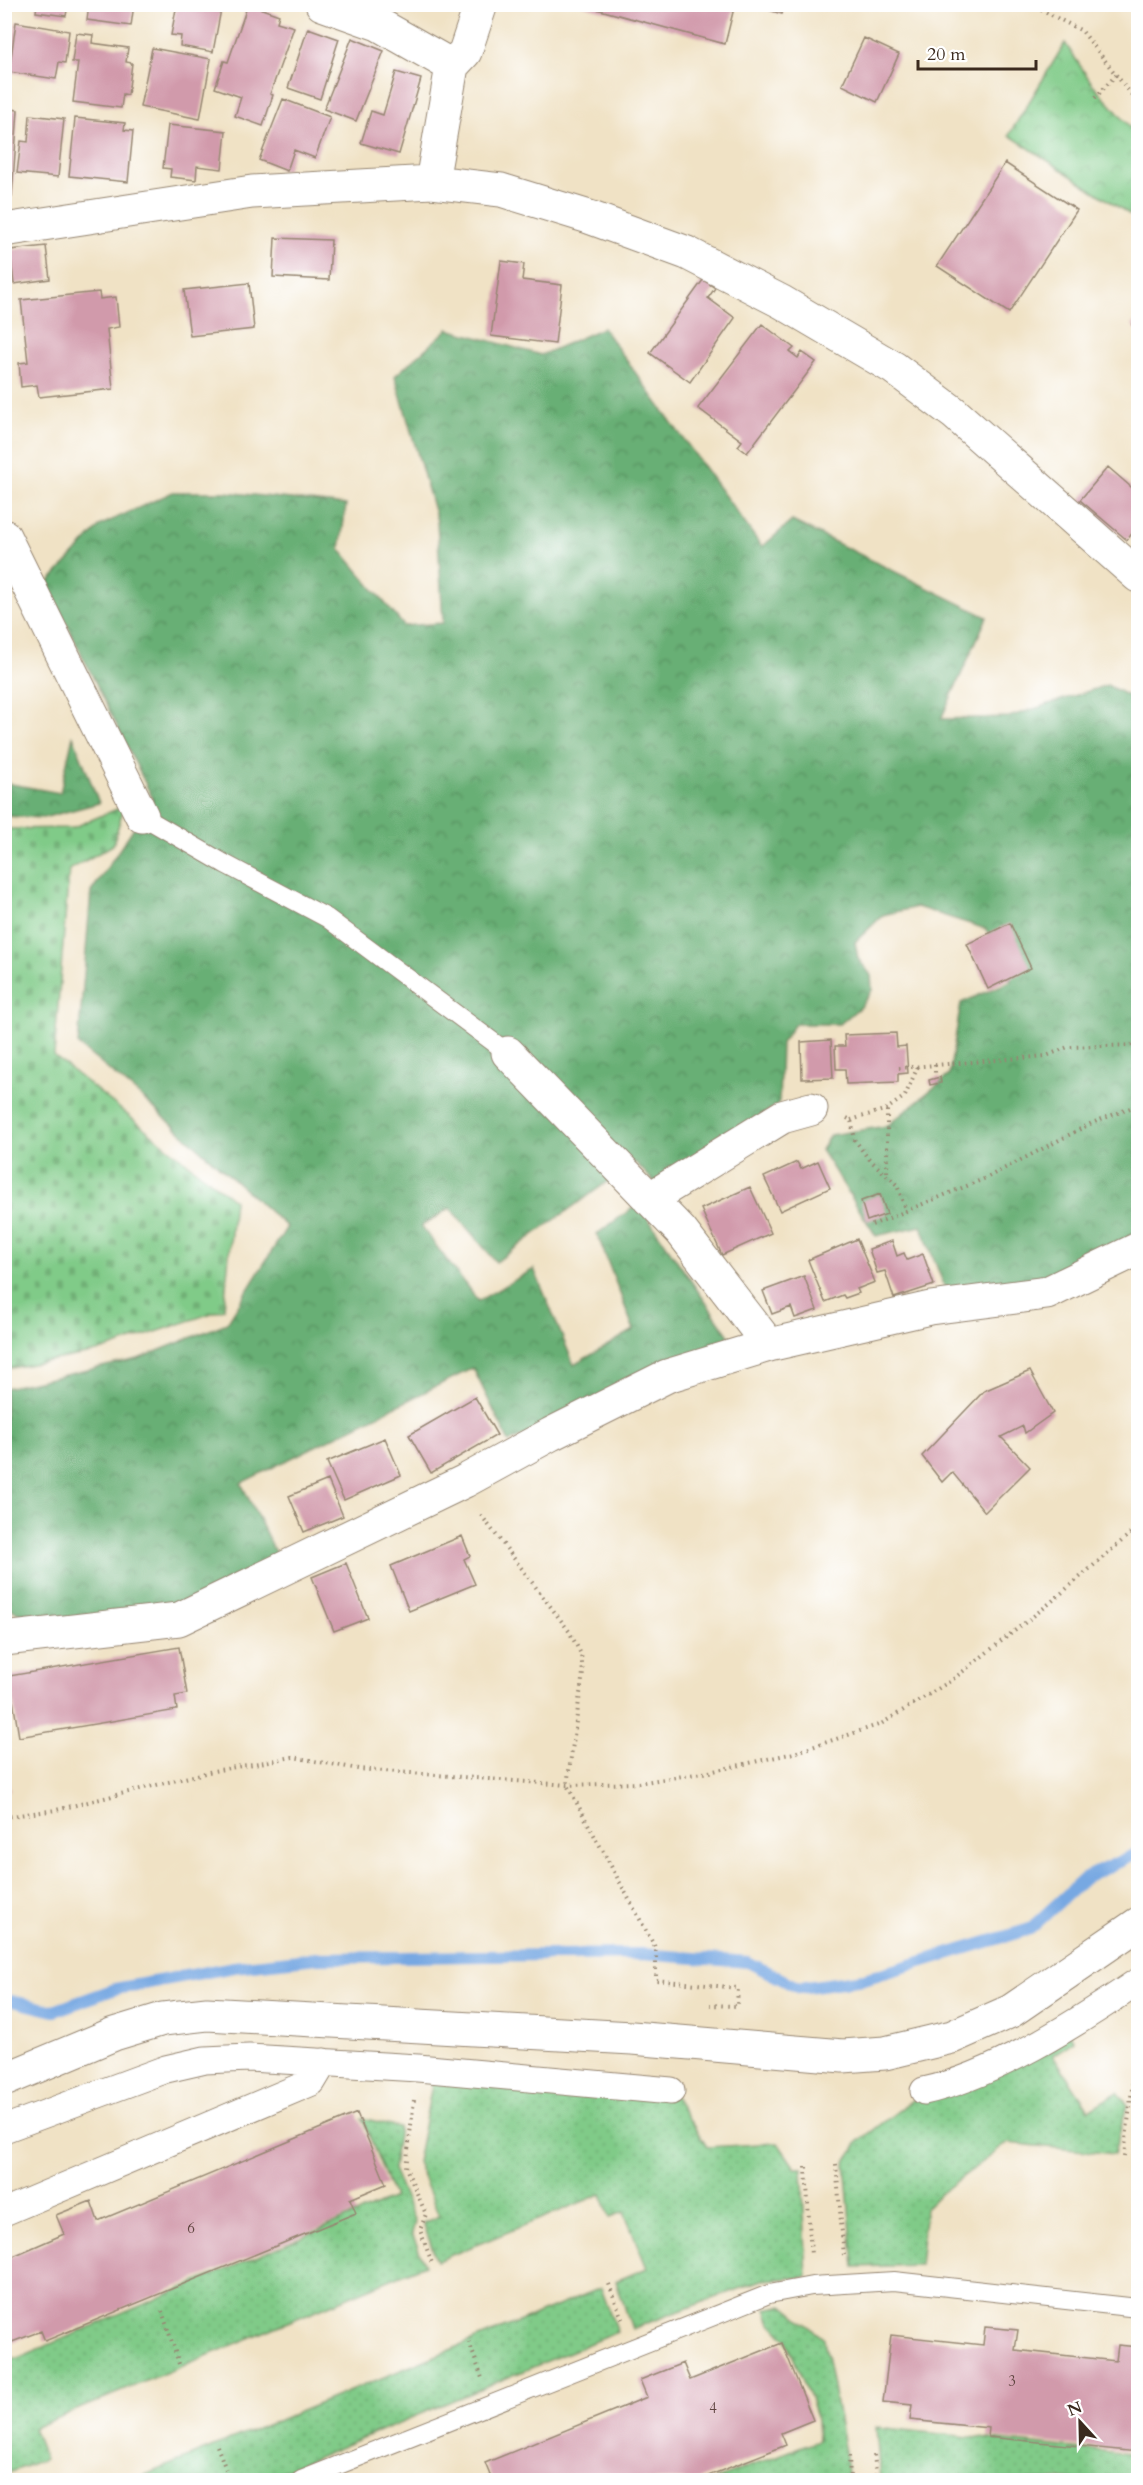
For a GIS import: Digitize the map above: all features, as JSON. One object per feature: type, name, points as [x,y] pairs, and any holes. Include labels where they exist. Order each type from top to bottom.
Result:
[{"type":"street","points":[[322,4],[378,24],[452,66]]},
{"type":"street","points":[[432,182],[452,66],[465,52],[481,4]]},
{"type":"street","points":[[4,230],[252,192],[432,182],[501,190],[590,217],[687,253],[782,302],[894,368],[954,413],[1138,576]]},
{"type":"street","points":[[4,536],[142,816]]},
{"type":"street","points":[[508,1053],[681,1231],[769,1345]]},
{"type":"street","points":[[649,1198],[782,1117],[811,1109]]},
{"type":"street","points":[[4,1640],[179,1619],[465,1481],[551,1434],[667,1376],[769,1345],[930,1308],[1047,1293],[1138,1249]]},
{"type":"street","points":[[4,2080],[114,2034],[163,2019],[207,2014],[632,2038],[843,2056],[885,2053],[952,2037],[1011,2011],[1138,1924]]},
{"type":"street","points":[[924,2091],[983,2072],[1084,2018],[1136,1983]]},
{"type":"street","points":[[4,2128],[166,2069],[205,2060],[249,2058],[418,2068],[671,2091]]},
{"type":"street","points":[[4,2212],[312,2082],[324,2062]]},
{"type":"lane","points":[[142,816],[225,864],[327,918],[508,1053]]},
{"type":"lane","points":[[301,2481],[769,2294],[812,2286],[894,2282],[1138,2308]]},
{"type":"path","points":[[1030,4],[1082,32],[1138,103]]},
{"type":"path","points":[[1095,98],[1116,75]]},
{"type":"path","points":[[898,1068],[1046,1056],[1068,1047],[1138,1045]]},
{"type":"path","points":[[934,1065],[935,1076]]},
{"type":"path","points":[[811,1109],[851,1120],[887,1109],[905,1096],[918,1066]]},
{"type":"path","points":[[872,1225],[986,1178],[1092,1123],[1138,1105]]},
{"type":"path","points":[[887,1109],[887,1173]]},
{"type":"path","points":[[851,1120],[855,1140],[867,1156],[897,1185],[906,1212]]},
{"type":"path","points":[[465,1481],[474,1505],[569,1631],[581,1654],[583,1673],[567,1785],[656,1949],[656,1980],[738,1988],[737,2006],[705,2004]]},
{"type":"path","points":[[4,1817],[57,1810],[213,1771],[293,1757],[358,1768],[567,1785],[638,1783],[709,1772],[794,1753],[881,1724],[952,1680],[1050,1603],[1138,1527]]},
{"type":"path","points":[[418,2068],[406,2168],[426,2214],[420,2230],[432,2263]]},
{"type":"path","points":[[1124,2156],[1134,2072]]},
{"type":"path","points":[[836,2164],[845,2265]]},
{"type":"path","points":[[806,2167],[811,2257]]},
{"type":"path","points":[[609,2284],[632,2349]]},
{"type":"path","points":[[162,2311],[180,2367]]},
{"type":"path","points":[[469,2342],[491,2405]]},
{"type":"path","points":[[217,2446],[230,2481]]},
{"type":"path","points":[[874,2455],[877,2481]]},
{"type":"path","points":[[849,2456],[850,2481]]},
{"type":"green space","points":[[1065,43],[1091,82],[1138,136],[1138,220],[1009,135]]},
{"type":"green space","points":[[603,328],[762,547],[792,521],[987,617],[941,719],[1009,717],[1107,685],[1138,701],[1138,1240],[1044,1287],[945,1288],[921,1226],[876,1236],[821,1150],[830,1135],[887,1126],[949,1075],[961,1003],[1011,981],[986,929],[917,907],[883,915],[855,942],[858,959],[871,975],[872,990],[861,1006],[840,1024],[795,1024],[781,1043],[779,1104],[656,1184],[635,1162],[496,1262],[450,1208],[421,1226],[478,1301],[534,1269],[574,1365],[634,1330],[597,1234],[638,1204],[738,1349],[509,1442],[473,1368],[241,1483],[281,1564],[164,1614],[39,1628],[5,1604],[5,1388],[138,1359],[227,1323],[287,1227],[138,1094],[78,1045],[91,892],[153,799],[47,584],[101,525],[173,492],[225,492],[346,505],[340,549],[404,626],[443,623],[437,521],[395,376],[448,329],[541,355]]},
{"type":"green space","points":[[73,736],[99,803],[43,818],[5,816],[5,783],[60,793]]},
{"type":"green space","points":[[124,806],[113,845],[69,870],[54,1056],[234,1200],[224,1309],[97,1352],[5,1369],[4,829],[72,828]]},
{"type":"green space","points":[[1066,2027],[1074,2041],[1053,2055],[1089,2110],[1118,2092],[1127,2105],[1114,2154],[1008,2143],[941,2193],[926,2208],[920,2265],[854,2267],[845,2163],[858,2142],[924,2091]]},
{"type":"green space","points":[[435,2069],[671,2091],[707,2147],[778,2143],[795,2168],[802,2168],[807,2277],[762,2280],[632,2329],[616,2281],[647,2268],[624,2212],[610,2217],[601,2194],[437,2261],[423,2223],[439,2216],[417,2162]]},
{"type":"green space","points":[[362,2118],[399,2127],[393,2169],[415,2222],[412,2233],[425,2265],[33,2428],[45,2459],[5,2474],[5,2339],[13,2360],[394,2198]]},
{"type":"green space","points":[[601,2288],[617,2332],[262,2480],[133,2480]]},
{"type":"green space","points":[[783,2305],[824,2339],[846,2457],[847,2480],[714,2480],[818,2440],[817,2420],[810,2398],[786,2339],[771,2323],[766,2309]]},
{"type":"green space","points":[[876,2427],[1138,2455],[1138,2480],[880,2480]]},
{"type":"building","points":[[37,4],[68,4],[66,16],[36,12]]},
{"type":"building","points":[[89,4],[134,4],[131,26],[87,20]]},
{"type":"building","points":[[177,4],[222,4],[213,52],[180,46],[181,36],[171,35]]},
{"type":"building","points":[[248,4],[279,15],[277,22],[294,27],[270,94],[273,95],[263,126],[235,116],[241,97],[215,88],[224,61],[228,62]]},
{"type":"building","points":[[578,4],[735,4],[725,44]]},
{"type":"building","points":[[748,4],[785,4],[782,14]]},
{"type":"building","points":[[16,22],[69,31],[65,63],[59,62],[56,79],[9,72]]},
{"type":"building","points":[[308,28],[339,39],[320,99],[288,88]]},
{"type":"building","points":[[76,33],[93,35],[92,43],[128,48],[126,62],[132,63],[128,95],[123,94],[121,108],[73,102],[78,62],[72,62]]},
{"type":"building","points":[[352,38],[384,51],[356,121],[324,109]]},
{"type":"building","points":[[864,38],[899,54],[877,102],[842,85]]},
{"type":"building","points":[[152,48],[211,59],[200,119],[140,107]]},
{"type":"building","points":[[396,72],[421,79],[399,154],[361,143],[371,111],[383,115]]},
{"type":"building","points":[[283,99],[330,117],[315,158],[294,150],[287,171],[259,160]]},
{"type":"building","points":[[4,108],[18,110],[12,196],[4,195]]},
{"type":"building","points":[[30,115],[64,119],[58,177],[17,173],[21,141],[28,142]]},
{"type":"building","points":[[75,118],[125,123],[124,130],[133,131],[128,182],[69,176]]},
{"type":"building","points":[[168,125],[226,131],[222,169],[197,166],[196,180],[170,177],[171,169],[163,168]]},
{"type":"building","points":[[1005,163],[1077,210],[1009,313],[937,266]]},
{"type":"building","points":[[275,238],[331,240],[329,280],[273,277]]},
{"type":"building","points":[[46,246],[50,279],[14,284],[10,250]]},
{"type":"building","points":[[501,261],[524,264],[522,280],[562,285],[555,344],[491,336]]},
{"type":"building","points":[[703,280],[715,288],[708,298],[735,318],[690,382],[650,353]]},
{"type":"building","points":[[249,283],[254,329],[190,336],[184,290]]},
{"type":"building","points":[[99,292],[100,299],[116,297],[119,327],[107,329],[113,389],[39,397],[37,385],[21,387],[19,363],[28,362],[21,300]]},
{"type":"building","points":[[1138,319],[1138,331],[1132,325]]},
{"type":"building","points":[[762,324],[794,348],[790,352],[798,358],[802,352],[816,362],[747,453],[738,446],[742,441],[698,408]]},
{"type":"building","points":[[1108,467],[1138,493],[1138,526],[1127,540],[1080,500]]},
{"type":"building","points":[[1010,923],[1031,968],[988,989],[967,944]]},
{"type":"building","points":[[4,977],[6,977],[7,1018],[4,1018]]},
{"type":"building","points":[[896,1033],[897,1047],[906,1046],[908,1073],[898,1074],[898,1082],[846,1084],[845,1069],[836,1069],[835,1046],[845,1046],[844,1035]]},
{"type":"building","points":[[831,1040],[833,1078],[802,1079],[801,1042]]},
{"type":"building","points":[[940,1077],[941,1083],[930,1085],[929,1080]]},
{"type":"building","points":[[818,1161],[830,1188],[780,1211],[764,1177],[797,1162],[801,1169]]},
{"type":"building","points":[[750,1187],[771,1233],[722,1255],[701,1209]]},
{"type":"building","points":[[880,1194],[887,1214],[867,1221],[861,1201]]},
{"type":"building","points":[[857,1239],[875,1282],[857,1289],[859,1293],[845,1298],[843,1295],[825,1302],[808,1260]]},
{"type":"building","points":[[892,1241],[897,1256],[904,1253],[907,1260],[923,1254],[934,1285],[894,1298],[885,1271],[877,1273],[869,1249]]},
{"type":"building","points":[[804,1276],[817,1310],[795,1318],[791,1307],[772,1314],[763,1291]]},
{"type":"building","points":[[1030,1371],[1053,1413],[1025,1433],[1023,1426],[1001,1437],[1030,1467],[985,1512],[952,1472],[942,1482],[922,1456],[984,1391]]},
{"type":"building","points":[[475,1397],[497,1435],[431,1473],[409,1435]]},
{"type":"building","points":[[385,1438],[401,1475],[344,1500],[327,1462]]},
{"type":"building","points":[[328,1480],[343,1516],[304,1532],[289,1496]]},
{"type":"building","points":[[462,1536],[470,1556],[464,1559],[475,1584],[409,1611],[391,1566]]},
{"type":"building","points":[[346,1563],[368,1618],[334,1631],[312,1577]]},
{"type":"building","points":[[179,1647],[187,1694],[175,1696],[177,1710],[19,1737],[9,1676]]},
{"type":"building","points":[[4,1763],[10,1790],[4,1791]]},
{"type":"building","points":[[357,2113],[386,2184],[350,2199],[356,2213],[45,2341],[41,2331],[12,2342],[4,2323],[4,2260],[64,2234],[56,2215],[91,2201],[98,2221]]},
{"type":"building","points":[[985,2327],[1018,2330],[1015,2350],[1116,2361],[1118,2345],[1138,2347],[1138,2452],[988,2437],[989,2428],[910,2420],[912,2405],[883,2402],[891,2335],[983,2345]]},
{"type":"building","points":[[782,2343],[813,2420],[781,2433],[786,2445],[698,2480],[492,2480],[485,2463],[647,2397],[640,2380],[683,2363],[690,2380]]},
{"type":"waterway","points":[[4,1999],[54,2011],[115,1989],[234,1967],[317,1958],[641,1954],[748,1962],[799,1988],[864,1979],[1030,1929],[1085,1878],[1138,1853]]}]
